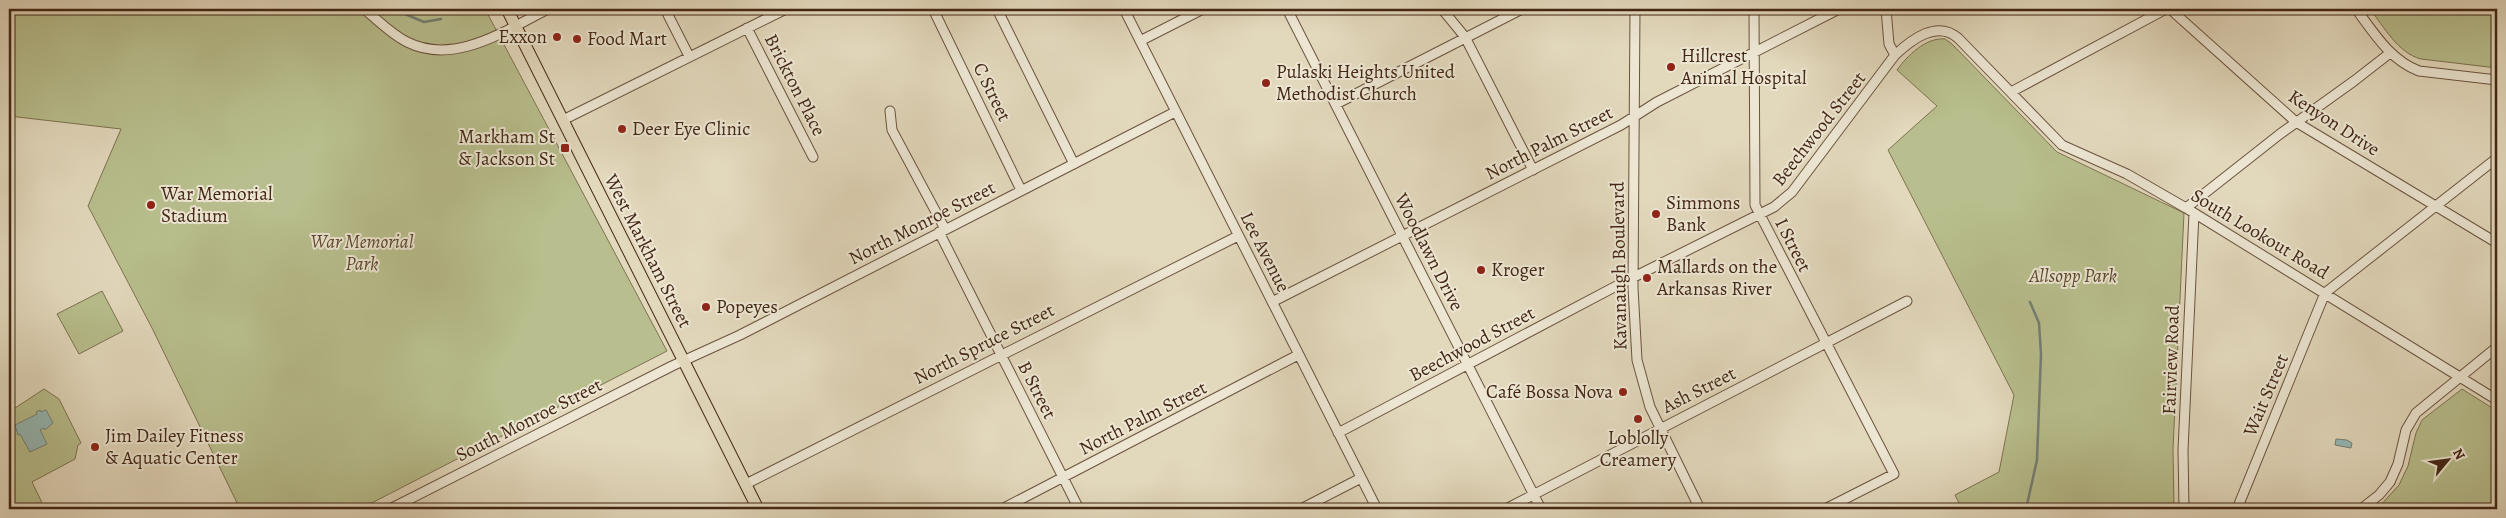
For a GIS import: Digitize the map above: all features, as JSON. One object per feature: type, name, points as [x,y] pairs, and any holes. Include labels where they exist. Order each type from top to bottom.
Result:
[{"type":"main road","name":"West Markham Street","points":[[507,9],[758,509]]},
{"type":"street","points":[[364,9],[407,42],[431,48],[452,50],[515,26],[548,9]]},
{"type":"street","points":[[665,9],[689,56]]},
{"type":"street","points":[[564,120],[786,9]]},
{"type":"street","name":"C Street","points":[[933,9],[1021,190]]},
{"type":"street","points":[[997,9],[1074,164]]},
{"type":"street","name":"Lee Avenue","points":[[1124,9],[1377,509]]},
{"type":"street","points":[[1140,41],[1203,9]]},
{"type":"street","name":"Woodlawn Drive","points":[[1287,9],[1541,509]]},
{"type":"street","points":[[1442,9],[1465,37],[1533,170]]},
{"type":"street","points":[[1336,104],[1522,9]]},
{"type":"street","name":"Kavanaugh Boulevard","points":[[1635,9],[1634,277],[1637,360],[1644,388],[1660,428],[1700,509]]},
{"type":"street","name":"I Street","points":[[1754,9],[1755,204],[1894,474],[1825,509]]},
{"type":"street","name":"North Palm Street","points":[[1272,302],[1621,125],[1634,116],[1754,52],[1839,9]]},
{"type":"street","points":[[1886,9],[1889,44],[1895,56]]},
{"type":"street","points":[[2011,92],[2168,9]]},
{"type":"street","name":"Kenyon Drive","points":[[2168,9],[2296,122],[2497,243]]},
{"type":"street","points":[[2356,9],[2390,53],[2400,62],[2419,71],[2497,80]]},
{"type":"street","name":"Brickton Place","points":[[747,28],[813,157]]},
{"type":"street","name":"Beechwood Street","points":[[1338,433],[1634,277],[1774,207],[1792,192],[1895,56],[1904,47],[1928,33],[1947,31],[1958,38],[2011,92]]},
{"type":"street","points":[[2190,210],[2296,122],[2390,53]]},
{"type":"street","name":"South Lookout Road","points":[[2011,92],[2062,145],[2127,174],[2190,210],[2497,400]]},
{"type":"street","name":"B Street","points":[[890,111],[892,130],[1000,354],[1079,509]]},
{"type":"street","name":"North Monroe Street","points":[[684,360],[740,335],[1175,112]]},
{"type":"street","points":[[2325,293],[2497,158]]},
{"type":"street","name":"Fairview Road","points":[[2184,509],[2183,450],[2190,210]]},
{"type":"street","name":"North Spruce Street","points":[[746,484],[1000,354],[1238,236]]},
{"type":"street","name":"Wait Street","points":[[2237,509],[2325,293]]},
{"type":"street","name":"Ash Street","points":[[1506,509],[1907,301]]},
{"type":"street","points":[[2361,509],[2379,495],[2390,482],[2398,464],[2406,430],[2416,412],[2462,378],[2497,347]]},
{"type":"street","name":"North Palm Street","points":[[1002,509],[1298,355]]},
{"type":"street","name":"South Monroe Street","points":[[390,509],[684,360]]},
{"type":"street","points":[[1301,509],[1361,478]]},
{"type":"green space","name":"War Memorial Park","points":[[9,9],[485,9],[667,351],[360,509],[240,509],[152,328],[88,206],[121,129],[9,116]]},
{"type":"green space","points":[[2370,9],[2497,9],[2497,68],[2421,59],[2413,56],[2398,45]]},
{"type":"green space","name":"Allsopp Park","points":[[1938,39],[1945,39],[2057,152],[2184,213],[2173,449],[2174,509],[1962,509],[1955,495],[1999,472],[2014,395],[1888,150],[1937,106],[1897,70],[1906,59],[1924,44]]},
{"type":"green space","points":[[102,291],[123,331],[79,354],[57,314]]},
{"type":"green space","points":[[44,389],[59,399],[81,443],[78,445],[75,459],[32,482],[45,509],[9,509],[9,412]]},
{"type":"green space","points":[[2462,389],[2497,411],[2497,509],[2377,509],[2399,485],[2408,466],[2416,433],[2422,420]]},
{"type":"water","points":[[40,410],[41,412],[46,410],[53,423],[45,430],[44,428],[40,430],[47,444],[30,452],[20,434],[18,435],[15,425],[37,414],[36,412]]},
{"type":"water","points":[[2336,439],[2347,440],[2352,443],[2351,448],[2335,445]]},
{"type":"waterway","points":[[393,9],[424,22],[441,19]]},
{"type":"waterway","points":[[2026,509],[2037,460],[2041,354],[2039,323],[2030,302]]},
{"type":"place","name":"Exxon","points":[[557,37]]},
{"type":"place","name":"Food Mart","points":[[577,39]]},
{"type":"place","name":"Hillcrest Animal Hospital","points":[[1671,67]]},
{"type":"place","name":"Pulaski Heights United Methodist Church","points":[[1266,83]]},
{"type":"place","name":"Deer Eye Clinic","points":[[622,129]]},
{"type":"place","name":"Markham St & Jackson St","points":[[565,148]]},
{"type":"place","name":"War Memorial Stadium","points":[[151,205]]},
{"type":"place","name":"Simmons Bank","points":[[1656,214]]},
{"type":"place","name":"Kroger","points":[[1481,270]]},
{"type":"place","name":"Mallards on the Arkansas River","points":[[1647,278]]},
{"type":"place","name":"Popeyes","points":[[706,307]]},
{"type":"place","name":"Café Bossa Nova","points":[[1623,392]]},
{"type":"place","name":"Loblolly Creamery","points":[[1638,419]]},
{"type":"place","name":"Jim Dailey Fitness & Aquatic Center","points":[[95,447]]}]
